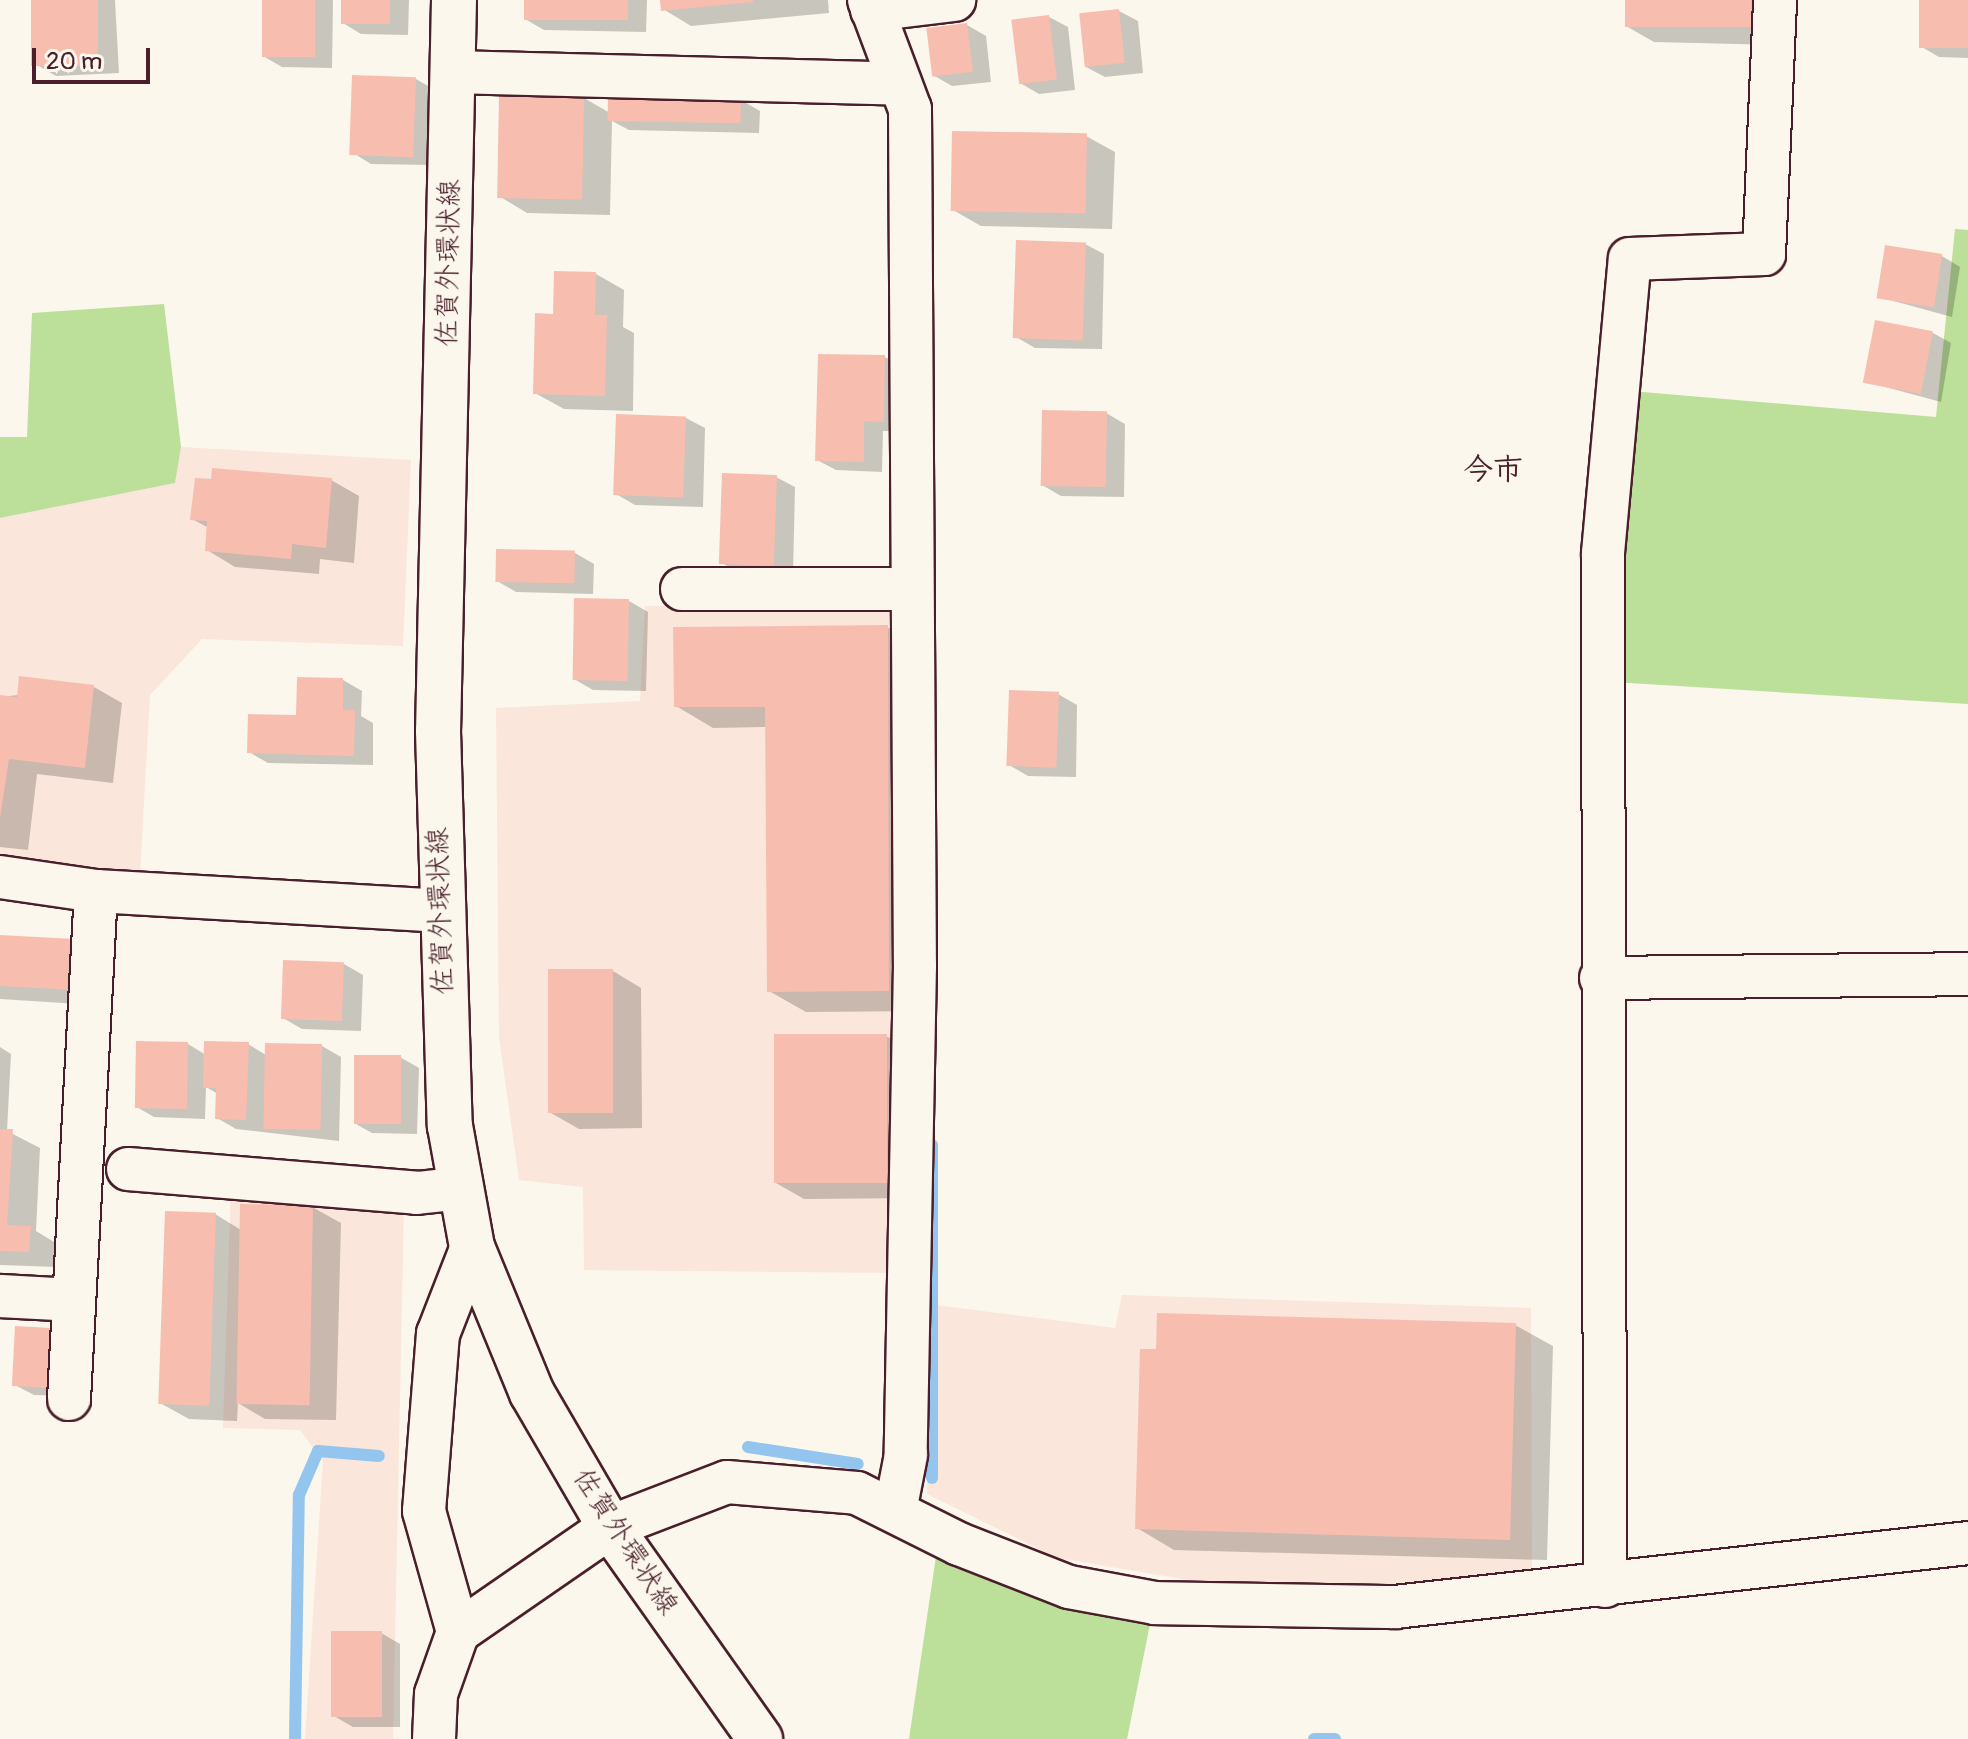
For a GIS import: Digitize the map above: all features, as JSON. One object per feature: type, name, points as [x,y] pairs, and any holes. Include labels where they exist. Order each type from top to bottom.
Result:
[{"type":"main road","name":"佐賀外環状線","points":[[454,0],[439,911],[450,1126],[472,1247],[532,1393],[610,1527],[760,1739]]},
{"type":"street","points":[[896,1506],[906,1455],[914,981],[910,109],[870,5],[954,0]]},
{"type":"street","points":[[1605,1586],[1601,978],[1603,553],[1630,259],[1764,254],[1775,0]]},
{"type":"street","points":[[454,72],[900,84]]},
{"type":"street","points":[[682,589],[910,589]]},
{"type":"street","points":[[0,877],[96,891],[439,911]]},
{"type":"street","points":[[69,1399],[96,891]]},
{"type":"street","points":[[1601,978],[1968,974]]},
{"type":"street","points":[[128,1169],[417,1193],[462,1188]]},
{"type":"street","points":[[434,1739],[436,1694],[458,1632],[424,1511],[438,1334],[472,1247]]},
{"type":"street","points":[[0,1296],[74,1300]]},
{"type":"street","points":[[458,1632],[610,1527],[727,1482],[857,1493],[896,1506],[959,1544],[1069,1587],[1155,1603],[1395,1607],[1605,1586],[1968,1543]]},
{"type":"shaded area","points":[[181,447],[411,460],[403,646],[202,639],[150,695],[140,874],[0,855],[0,518],[175,483]]},
{"type":"shaded area","points":[[645,606],[902,606],[895,1273],[584,1270],[583,1187],[519,1180],[499,1037],[496,708],[640,701]]},
{"type":"shaded area","points":[[231,1188],[404,1203],[393,1739],[305,1739],[323,1461],[300,1430],[223,1428]]},
{"type":"shaded area","points":[[1122,1295],[1531,1308],[1532,1574],[1364,1589],[1237,1588],[1057,1558],[927,1494],[927,1304],[1115,1328]]},
{"type":"green space","points":[[1955,229],[1968,230],[1968,704],[1613,682],[1631,391],[1936,417]]},
{"type":"green space","points":[[164,304],[181,447],[175,483],[0,518],[0,437],[27,437],[32,313]]},
{"type":"green space","points":[[936,1556],[1150,1624],[1127,1739],[909,1739]]},
{"type":"building","points":[[31,0],[98,0],[98,66],[31,66]]},
{"type":"building","points":[[262,0],[315,0],[315,57],[262,57]]},
{"type":"building","points":[[341,0],[390,0],[390,24],[341,24]]},
{"type":"building","points":[[524,0],[628,0],[628,20],[524,20]]},
{"type":"building","points":[[660,0],[753,0],[753,2],[661,11]]},
{"type":"building","points":[[1625,0],[1751,0],[1751,27],[1625,27]]},
{"type":"building","points":[[1919,0],[1968,0],[1968,48],[1919,48]]},
{"type":"building","points":[[1119,9],[1125,63],[1085,67],[1079,13]]},
{"type":"building","points":[[1049,15],[1057,80],[1019,84],[1011,20]]},
{"type":"building","points":[[967,23],[973,72],[932,77],[926,28]]},
{"type":"building","points":[[352,75],[416,77],[413,157],[349,155]]},
{"type":"building","points":[[499,94],[584,95],[582,199],[497,198]]},
{"type":"building","points":[[608,95],[741,97],[741,123],[608,121]]},
{"type":"building","points":[[952,131],[1087,133],[1086,213],[951,211]]},
{"type":"building","points":[[1016,240],[1086,242],[1083,340],[1013,338]]},
{"type":"building","points":[[1885,245],[1942,254],[1934,307],[1877,298]]},
{"type":"building","points":[[554,271],[596,272],[595,315],[607,315],[605,396],[533,394],[535,313],[553,314]]},
{"type":"building","points":[[1875,320],[1933,331],[1921,394],[1863,383]]},
{"type":"building","points":[[818,354],[885,355],[884,422],[864,421],[864,462],[815,461]]},
{"type":"building","points":[[1042,410],[1107,411],[1106,487],[1041,486]]},
{"type":"building","points":[[616,414],[686,416],[683,497],[613,495]]},
{"type":"building","points":[[212,468],[332,478],[326,548],[292,544],[291,559],[205,551],[207,521],[190,520],[195,478],[211,479]]},
{"type":"building","points":[[722,473],[777,475],[774,566],[719,564]]},
{"type":"building","points":[[496,549],[575,550],[574,583],[495,582]]},
{"type":"building","points":[[574,598],[629,599],[628,681],[573,680]]},
{"type":"building","points":[[888,625],[889,991],[767,992],[765,707],[674,707],[673,627]]},
{"type":"building","points":[[19,676],[94,685],[85,768],[9,759],[0,818],[0,695],[17,697]]},
{"type":"building","points":[[297,677],[343,678],[343,710],[355,710],[354,756],[247,753],[248,714],[296,715]]},
{"type":"building","points":[[1009,690],[1059,692],[1056,768],[1006,766]]},
{"type":"building","points":[[0,935],[70,939],[67,990],[0,986]]},
{"type":"building","points":[[283,960],[344,962],[342,1021],[281,1019]]},
{"type":"building","points":[[548,969],[613,969],[613,1113],[548,1113]]},
{"type":"building","points":[[774,1034],[887,1034],[887,1183],[774,1183]]},
{"type":"building","points":[[136,1041],[188,1042],[187,1109],[135,1108]]},
{"type":"building","points":[[204,1041],[249,1042],[246,1120],[215,1119],[216,1088],[203,1088]]},
{"type":"building","points":[[265,1043],[322,1044],[320,1130],[263,1129]]},
{"type":"building","points":[[354,1055],[401,1055],[401,1124],[354,1124]]},
{"type":"building","points":[[0,1129],[13,1129],[7,1225],[31,1226],[29,1252],[0,1251]]},
{"type":"building","points":[[240,1204],[313,1205],[309,1405],[237,1404]]},
{"type":"building","points":[[165,1211],[216,1213],[209,1406],[158,1404]]},
{"type":"building","points":[[1157,1313],[1516,1323],[1510,1540],[1135,1529],[1140,1349],[1156,1349]]},
{"type":"building","points":[[15,1326],[56,1328],[53,1388],[12,1386]]},
{"type":"building","points":[[331,1631],[382,1631],[382,1717],[331,1717]]},
{"type":"waterway","points":[[932,1145],[932,1478]]},
{"type":"waterway","points":[[748,1447],[858,1464]]},
{"type":"waterway","points":[[295,1739],[299,1495],[318,1451],[379,1456]]},
{"type":"waterway","points":[[1314,1739],[1335,1739]]},
{"type":"district","name":"今市","points":[[1493,470]]}]
